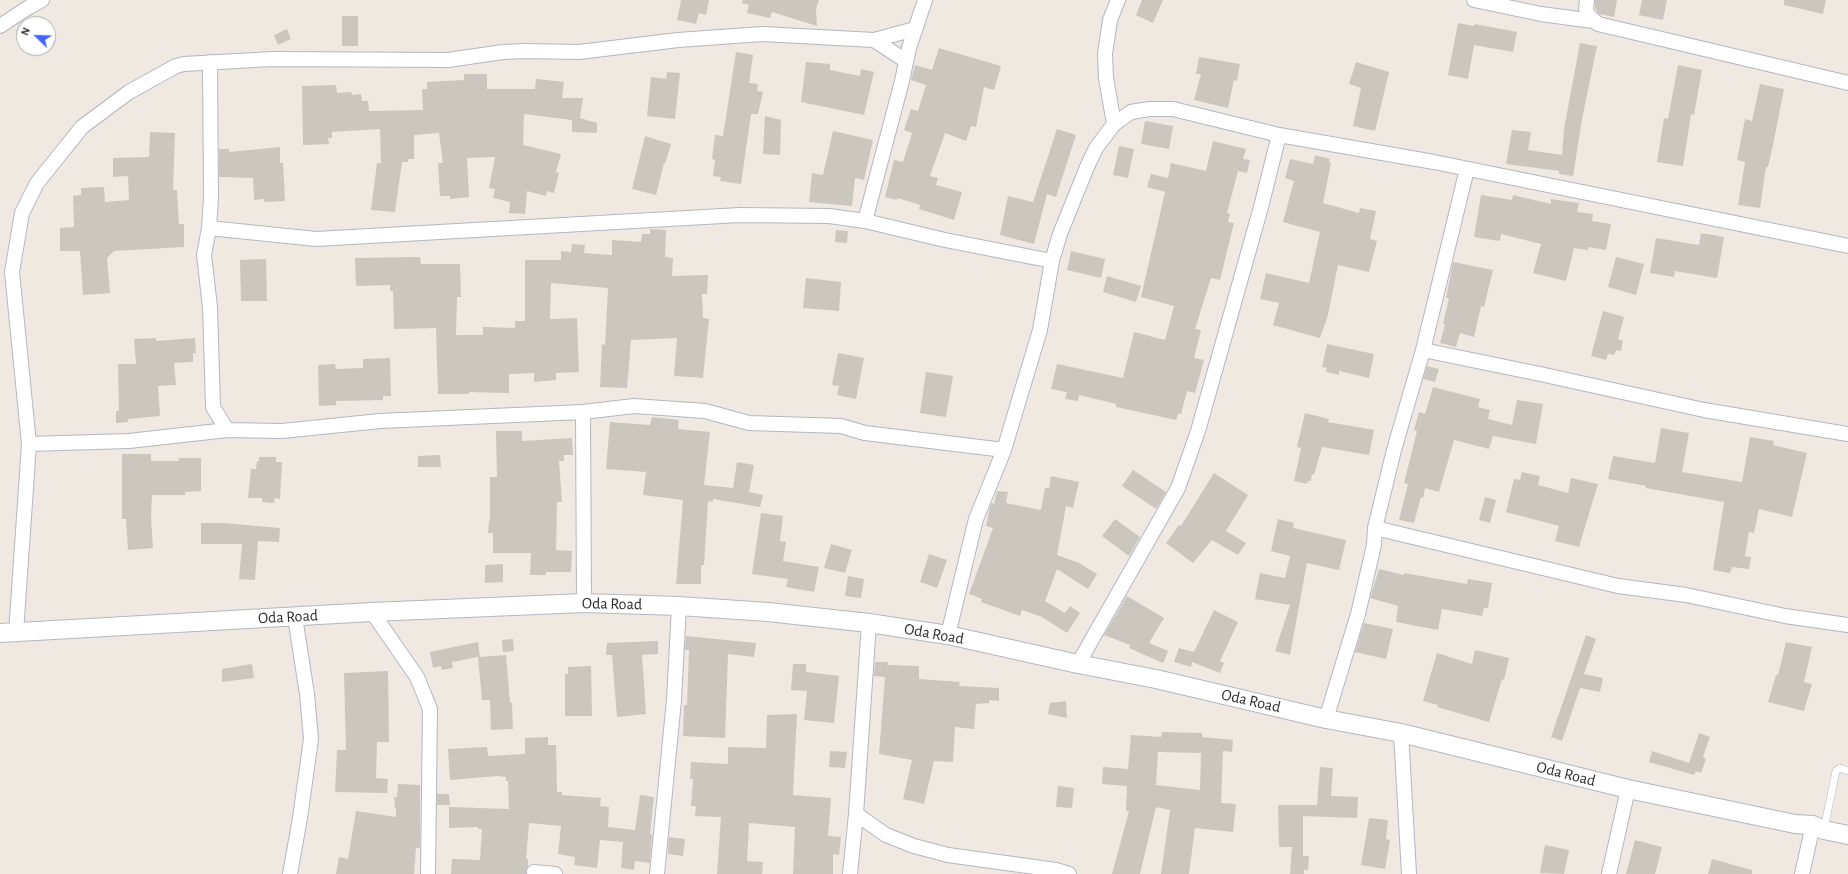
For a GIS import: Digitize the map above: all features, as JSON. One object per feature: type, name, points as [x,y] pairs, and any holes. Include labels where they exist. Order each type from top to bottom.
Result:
[{"type":"street","points":[[0,26],[42,0]]},
{"type":"street","points":[[865,221],[906,61],[925,0]]},
{"type":"street","points":[[1114,124],[1106,78],[1105,54],[1110,20],[1118,0]]},
{"type":"street","points":[[1474,0],[1542,14],[1593,21],[1619,29],[1848,83]]},
{"type":"street","points":[[1587,0],[1586,9],[1588,15],[1593,21]]},
{"type":"street","points":[[8,633],[29,444],[12,272],[22,213],[37,183],[82,127],[129,92],[176,66],[184,64],[272,59],[448,60],[503,52],[579,52],[678,40],[763,34],[874,40],[915,29]]},
{"type":"street","points":[[874,40],[906,61]]},
{"type":"street","points":[[210,62],[212,145],[210,228],[204,255],[210,307],[213,407],[227,430]]},
{"type":"street","points":[[184,64],[210,84]]},
{"type":"street","points":[[948,635],[976,519],[1004,450],[1040,330],[1052,261],[1060,234],[1096,148],[1114,124],[1131,112],[1149,109],[1173,109],[1279,135],[1379,151],[1848,246]]},
{"type":"street","points":[[1078,664],[1178,488],[1202,416],[1261,207],[1279,135]]},
{"type":"street","points":[[1326,719],[1358,614],[1374,545],[1375,528],[1394,450],[1422,350],[1466,169]]},
{"type":"street","points":[[210,228],[316,239],[740,215],[829,216],[865,221],[945,240],[1052,261]]},
{"type":"street","points":[[1422,350],[1704,410],[1848,434]]},
{"type":"street","points":[[29,444],[129,441],[227,430],[282,431],[380,421],[583,412],[634,406],[706,411],[750,422],[841,426],[865,433],[1004,450]]},
{"type":"street","points":[[583,412],[584,603]]},
{"type":"street","points":[[1375,528],[1618,586],[1686,595],[1785,616],[1848,625]]},
{"type":"street","name":"Oda Road","points":[[8,633],[372,612],[584,603],[679,606],[768,612],[869,623],[948,635],[1078,664],[1156,679],[1326,719],[1401,733],[1628,789],[1848,834]]},
{"type":"street","points":[[657,874],[674,700],[679,606]]},
{"type":"street","points":[[372,612],[418,677],[430,709],[428,874]]},
{"type":"street","points":[[290,874],[300,818],[311,739],[307,694],[295,617]]},
{"type":"street","points":[[850,874],[856,814],[869,623]]},
{"type":"street","points":[[1401,733],[1410,874]]},
{"type":"street","points":[[1609,874],[1628,789]]},
{"type":"street","points":[[856,814],[886,835],[914,846],[948,855],[1056,870],[1069,874]]},
{"type":"street","points":[[1802,874],[1818,828]]},
{"type":"street","points":[[534,872],[555,874]]},
{"type":"lane","points":[[1818,828],[1836,771],[1840,768],[1848,771]]},
{"type":"building","points":[[681,0],[709,0],[706,15],[699,13],[696,24],[677,20]]},
{"type":"building","points":[[743,0],[819,0],[816,9],[817,26],[772,12],[770,18],[747,13],[749,5],[742,3]]},
{"type":"building","points":[[1142,0],[1163,0],[1153,23],[1136,15]]},
{"type":"building","points":[[1595,0],[1617,0],[1614,17],[1599,14],[1595,8]]},
{"type":"building","points":[[1642,0],[1667,0],[1663,20],[1639,15]]},
{"type":"building","points":[[1784,0],[1826,0],[1823,14],[1784,5]]},
{"type":"building","points":[[342,16],[358,16],[358,46],[342,46]]},
{"type":"building","points":[[1458,23],[1474,26],[1475,24],[1517,32],[1513,52],[1474,45],[1468,79],[1448,75]]},
{"type":"building","points":[[287,29],[291,39],[278,45],[274,35]]},
{"type":"building","points":[[1580,43],[1597,46],[1582,119],[1573,176],[1559,174],[1559,171],[1506,164],[1512,130],[1531,132],[1528,150],[1562,155],[1564,129]]},
{"type":"building","points":[[939,48],[1001,66],[994,90],[984,87],[976,127],[971,126],[966,141],[945,133],[930,176],[938,178],[936,185],[962,192],[954,220],[919,209],[920,205],[897,198],[897,200],[885,197],[894,160],[903,162],[912,133],[904,130],[911,109],[918,111],[926,85],[911,80],[915,65],[932,70]]},
{"type":"building","points":[[736,52],[753,55],[749,83],[758,84],[757,91],[763,92],[758,114],[751,114],[741,184],[720,181],[721,177],[713,176],[715,160],[712,159],[715,135],[723,136]]},
{"type":"building","points":[[1199,57],[1240,64],[1237,81],[1234,80],[1228,108],[1194,100],[1201,74],[1196,74]]},
{"type":"building","points":[[806,62],[830,64],[830,70],[860,76],[861,69],[874,72],[864,115],[801,102]]},
{"type":"building","points":[[1356,62],[1389,72],[1375,131],[1353,126],[1361,88],[1349,84]]},
{"type":"building","points":[[1678,65],[1702,70],[1694,115],[1691,114],[1683,166],[1657,162],[1664,118],[1668,119]]},
{"type":"building","points":[[667,72],[680,73],[675,119],[647,116],[651,77],[666,79]]},
{"type":"building","points":[[464,74],[487,74],[487,89],[535,89],[536,79],[564,82],[562,98],[583,98],[580,118],[597,123],[597,133],[572,132],[572,120],[524,114],[523,145],[561,154],[556,172],[559,173],[554,193],[547,191],[546,196],[527,191],[525,214],[509,213],[510,202],[493,198],[495,189],[489,188],[495,157],[467,158],[469,197],[450,199],[450,196],[440,196],[438,163],[443,163],[439,133],[414,135],[414,159],[408,159],[408,162],[402,162],[395,212],[371,210],[377,163],[381,163],[380,129],[332,132],[332,138],[328,138],[329,144],[303,145],[302,86],[336,85],[337,93],[351,92],[352,95],[361,94],[362,101],[368,101],[369,111],[423,110],[422,89],[427,89],[427,82],[464,80]]},
{"type":"building","points":[[1760,84],[1784,89],[1768,167],[1766,167],[1760,208],[1738,205],[1745,162],[1737,160],[1745,119],[1752,121]]},
{"type":"building","points":[[765,116],[781,120],[780,155],[763,154]]},
{"type":"building","points":[[1145,121],[1173,126],[1169,149],[1141,144]]},
{"type":"building","points":[[1057,129],[1076,135],[1056,197],[1047,194],[1034,244],[1000,235],[1008,196],[1033,202]]},
{"type":"building","points":[[833,131],[873,140],[864,180],[855,178],[852,206],[809,202],[812,173],[823,175]]},
{"type":"building","points":[[150,132],[175,133],[173,190],[177,190],[179,224],[184,224],[184,247],[114,251],[107,258],[110,293],[83,295],[80,251],[60,251],[60,228],[74,227],[73,196],[81,195],[81,188],[104,187],[105,202],[129,200],[128,176],[113,177],[113,158],[149,157]]},
{"type":"building","points":[[645,136],[671,144],[665,164],[664,163],[656,195],[632,189]]},
{"type":"building","points":[[1213,141],[1246,149],[1243,159],[1250,160],[1247,173],[1238,171],[1227,213],[1230,214],[1228,222],[1234,223],[1220,280],[1211,278],[1195,329],[1201,330],[1194,358],[1204,360],[1195,393],[1187,391],[1181,414],[1178,414],[1176,420],[1116,407],[1116,404],[1079,395],[1078,401],[1065,399],[1067,392],[1051,389],[1057,364],[1123,378],[1134,332],[1165,340],[1174,306],[1141,297],[1165,192],[1147,187],[1151,174],[1168,178],[1171,163],[1206,171]]},
{"type":"building","points":[[1119,146],[1134,149],[1128,178],[1113,175]]},
{"type":"building","points":[[280,147],[280,163],[283,163],[285,201],[264,202],[264,199],[254,200],[253,178],[219,177],[219,149],[229,149],[229,152]]},
{"type":"building","points":[[1315,155],[1330,159],[1329,162],[1331,163],[1323,203],[1359,213],[1360,208],[1376,211],[1370,239],[1377,241],[1369,272],[1338,265],[1328,315],[1320,338],[1273,325],[1279,303],[1260,299],[1266,273],[1309,283],[1320,232],[1283,222],[1294,181],[1285,178],[1290,159],[1313,164]]},
{"type":"building","points":[[1481,195],[1512,200],[1513,195],[1551,204],[1551,199],[1579,203],[1577,212],[1593,214],[1592,221],[1611,224],[1606,250],[1588,247],[1588,250],[1574,248],[1566,281],[1533,273],[1541,244],[1501,234],[1500,241],[1474,237]]},
{"type":"building","points":[[650,229],[666,230],[665,257],[673,258],[672,276],[708,275],[707,294],[702,294],[703,318],[709,319],[703,378],[674,376],[677,338],[631,340],[627,388],[600,387],[602,344],[605,345],[608,288],[551,283],[550,319],[577,318],[579,372],[556,373],[556,380],[534,382],[534,373],[509,374],[509,393],[469,392],[469,394],[438,394],[436,328],[394,329],[393,291],[390,291],[390,285],[356,286],[355,258],[420,257],[421,264],[460,264],[461,297],[457,297],[456,335],[483,335],[483,327],[515,328],[515,321],[525,321],[525,260],[561,260],[561,251],[571,252],[572,244],[585,245],[584,253],[612,255],[612,240],[641,242],[642,234],[650,234]]},
{"type":"building","points":[[836,230],[848,231],[847,243],[835,242]]},
{"type":"building","points":[[1701,233],[1724,237],[1717,278],[1675,271],[1674,277],[1650,273],[1656,238],[1699,245]]},
{"type":"building","points":[[1071,251],[1105,259],[1101,278],[1067,270]]},
{"type":"building","points":[[1616,257],[1644,264],[1636,295],[1608,287]]},
{"type":"building","points":[[266,259],[267,301],[241,301],[240,260]]},
{"type":"building","points":[[1453,262],[1493,270],[1484,307],[1481,306],[1474,337],[1460,333],[1456,347],[1440,343],[1445,324],[1443,324],[1449,298],[1446,298]]},
{"type":"building","points":[[1107,276],[1141,286],[1136,302],[1103,292]]},
{"type":"building","points":[[806,278],[841,282],[839,311],[803,308]]},
{"type":"building","points":[[1603,311],[1624,317],[1618,339],[1623,341],[1621,351],[1616,350],[1614,355],[1608,354],[1606,360],[1591,356]]},
{"type":"building","points":[[156,338],[156,341],[195,338],[196,353],[193,353],[193,362],[174,363],[176,385],[158,386],[160,416],[128,419],[128,422],[116,423],[116,411],[119,411],[118,364],[136,364],[134,339]]},
{"type":"building","points":[[1327,344],[1374,354],[1369,378],[1339,371],[1339,375],[1326,372],[1327,368],[1322,367]]},
{"type":"building","points":[[838,353],[864,358],[856,399],[837,395],[839,386],[832,385]]},
{"type":"building","points":[[390,358],[391,396],[383,396],[383,400],[336,401],[336,405],[319,406],[318,365],[335,364],[336,369],[363,368],[363,359]]},
{"type":"building","points":[[1427,366],[1439,369],[1435,382],[1423,379]]},
{"type":"building","points":[[926,372],[953,376],[946,417],[920,413]]},
{"type":"building","points":[[1433,387],[1480,399],[1478,407],[1490,410],[1488,419],[1512,425],[1517,400],[1543,404],[1536,444],[1493,436],[1489,449],[1454,440],[1439,492],[1425,488],[1414,523],[1399,520],[1408,484],[1404,483],[1417,431],[1414,430],[1419,412],[1425,414]]},
{"type":"building","points":[[1305,413],[1329,419],[1328,422],[1374,430],[1369,455],[1322,447],[1314,475],[1312,474],[1311,481],[1308,481],[1307,484],[1294,481],[1301,448],[1297,447]]},
{"type":"building","points":[[652,417],[679,420],[678,429],[710,432],[704,485],[733,488],[737,462],[754,465],[749,492],[763,495],[760,507],[713,499],[713,502],[708,501],[704,565],[701,565],[701,584],[676,584],[683,500],[643,495],[646,472],[606,469],[610,422],[650,425]]},
{"type":"building","points":[[1661,428],[1689,433],[1682,472],[1742,482],[1750,437],[1774,441],[1773,445],[1807,453],[1792,517],[1759,509],[1754,533],[1749,532],[1745,556],[1751,557],[1749,569],[1732,567],[1730,573],[1713,570],[1724,502],[1646,488],[1646,486],[1608,479],[1613,456],[1655,463]]},
{"type":"building","points":[[496,431],[522,431],[522,441],[572,438],[573,455],[564,455],[564,461],[559,461],[562,502],[557,502],[556,550],[572,551],[571,572],[546,572],[546,575],[530,575],[531,553],[493,553],[493,533],[488,533],[490,521],[490,477],[497,477]]},
{"type":"building","points":[[122,454],[151,454],[151,461],[179,461],[179,458],[201,458],[201,491],[185,492],[185,495],[152,495],[151,518],[153,548],[128,550],[126,519],[122,519]]},
{"type":"building","points":[[440,455],[441,467],[418,467],[418,456]]},
{"type":"building","points":[[259,457],[276,457],[276,462],[282,462],[280,499],[275,498],[274,503],[262,502],[262,498],[248,498],[251,469],[256,469],[257,461],[259,462]]},
{"type":"building","points":[[1133,470],[1166,492],[1156,509],[1122,486]]},
{"type":"building","points":[[1522,472],[1540,476],[1538,485],[1568,493],[1571,478],[1598,484],[1579,547],[1555,541],[1559,526],[1506,512],[1514,479],[1520,480]]},
{"type":"building","points":[[1214,473],[1248,495],[1226,531],[1246,543],[1238,555],[1212,540],[1193,563],[1166,543],[1179,525],[1181,526]]},
{"type":"building","points":[[1051,476],[1079,482],[1073,508],[1066,506],[1057,555],[1079,563],[1097,574],[1088,589],[1057,569],[1045,601],[1065,613],[1070,606],[1080,613],[1067,633],[1042,617],[1022,610],[1020,616],[981,602],[982,599],[969,594],[993,528],[986,526],[990,506],[992,503],[994,504],[997,491],[1008,492],[1006,503],[1041,510],[1045,488],[1049,488]]},
{"type":"building","points":[[1485,497],[1496,500],[1490,523],[1479,520]]},
{"type":"building","points":[[761,513],[783,516],[780,541],[786,542],[783,561],[819,567],[814,592],[786,587],[788,579],[752,574]]},
{"type":"building","points":[[1115,519],[1140,537],[1129,556],[1102,536]]},
{"type":"building","points":[[1278,519],[1294,523],[1293,528],[1346,540],[1339,570],[1307,563],[1290,655],[1275,651],[1290,605],[1255,599],[1260,573],[1285,578],[1290,556],[1271,551]]},
{"type":"building","points":[[201,523],[223,523],[280,528],[279,542],[258,541],[255,580],[239,579],[242,544],[201,544]]},
{"type":"building","points":[[831,544],[852,550],[845,573],[824,568]]},
{"type":"building","points":[[929,554],[947,560],[937,588],[920,582]]},
{"type":"building","points":[[503,564],[503,582],[485,583],[485,565]]},
{"type":"building","points":[[1379,569],[1404,575],[1404,573],[1467,584],[1468,579],[1492,583],[1488,608],[1484,608],[1482,616],[1442,609],[1438,630],[1396,622],[1398,606],[1370,598]]},
{"type":"building","points":[[848,576],[864,579],[861,598],[845,596]]},
{"type":"building","points":[[1127,596],[1164,618],[1149,643],[1168,651],[1163,663],[1129,648],[1130,645],[1104,635]]},
{"type":"building","points":[[1214,610],[1238,622],[1220,661],[1224,663],[1220,673],[1192,662],[1191,667],[1174,662],[1179,648],[1194,652]]},
{"type":"building","points":[[1364,623],[1393,629],[1386,659],[1355,652]]},
{"type":"building","points":[[1586,635],[1596,639],[1584,674],[1603,678],[1600,692],[1580,688],[1562,741],[1551,737]]},
{"type":"building","points":[[686,636],[756,643],[754,657],[728,654],[725,738],[683,736],[684,705],[687,705],[689,650],[685,650]]},
{"type":"building","points":[[513,639],[514,651],[503,652],[502,640]]},
{"type":"building","points":[[658,641],[658,654],[642,655],[646,714],[617,717],[612,655],[606,655],[607,643]]},
{"type":"building","points":[[478,642],[480,657],[506,655],[510,703],[512,703],[513,729],[491,730],[490,700],[482,700],[478,657],[452,662],[453,668],[442,670],[441,666],[433,668],[430,652]]},
{"type":"building","points":[[1786,642],[1812,647],[1804,682],[1812,684],[1804,711],[1768,702],[1776,675],[1778,675]]},
{"type":"building","points":[[1475,650],[1509,658],[1504,680],[1502,679],[1489,722],[1437,707],[1438,705],[1423,701],[1437,653],[1472,664]]},
{"type":"building","points":[[875,662],[888,662],[887,665],[919,666],[919,679],[960,682],[959,686],[999,688],[999,701],[989,700],[989,703],[976,704],[974,729],[955,727],[953,762],[934,761],[924,804],[903,799],[912,760],[879,754],[885,677],[874,676]]},
{"type":"building","points":[[252,664],[254,678],[222,682],[222,669]]},
{"type":"building","points":[[793,664],[806,664],[806,672],[839,676],[834,723],[804,720],[807,691],[791,690]]},
{"type":"building","points":[[591,666],[592,716],[565,716],[565,674],[568,674],[568,667]]},
{"type":"building","points":[[388,671],[389,742],[377,742],[376,778],[388,779],[387,793],[335,792],[337,750],[346,750],[344,673]]},
{"type":"building","points":[[1066,701],[1067,718],[1048,714],[1050,703]]},
{"type":"building","points":[[797,714],[793,795],[831,798],[828,836],[841,837],[839,855],[833,854],[833,874],[793,874],[795,827],[749,823],[747,861],[763,862],[762,874],[717,874],[721,817],[695,816],[696,806],[691,806],[693,779],[690,779],[691,762],[728,764],[728,747],[766,748],[767,715]]},
{"type":"building","points":[[1162,732],[1202,733],[1202,737],[1233,740],[1232,752],[1223,751],[1221,803],[1236,804],[1233,832],[1195,828],[1189,874],[1161,874],[1170,810],[1156,807],[1140,874],[1112,874],[1129,811],[1126,811],[1127,786],[1102,784],[1103,767],[1128,769],[1131,735],[1161,737]],"holes":[[[1158,752],[1201,753],[1200,790],[1156,785]]]},
{"type":"building","points":[[1699,733],[1710,737],[1703,757],[1706,759],[1701,773],[1696,771],[1694,775],[1649,762],[1652,751],[1689,763]]},
{"type":"building","points":[[548,737],[548,745],[556,745],[557,792],[562,792],[562,795],[601,798],[600,806],[609,807],[608,827],[635,830],[640,795],[654,797],[650,834],[652,834],[650,863],[635,861],[634,870],[621,868],[623,842],[600,840],[597,868],[574,865],[575,857],[558,854],[561,826],[529,823],[526,859],[528,859],[528,866],[526,874],[451,874],[452,859],[480,860],[482,829],[478,829],[478,827],[449,828],[449,807],[509,809],[508,781],[506,781],[506,777],[497,776],[450,780],[448,749],[487,747],[488,756],[525,754],[525,738]]},
{"type":"building","points":[[830,751],[847,752],[845,768],[829,767]]},
{"type":"building","points":[[1320,767],[1333,768],[1331,796],[1358,797],[1357,818],[1303,816],[1303,856],[1309,856],[1308,870],[1304,870],[1304,874],[1290,874],[1292,847],[1279,847],[1278,805],[1317,805]]},
{"type":"building","points":[[398,784],[420,785],[420,848],[416,848],[414,874],[336,874],[339,857],[348,859],[356,811],[396,817],[394,797],[397,797]]},
{"type":"building","points":[[1058,786],[1074,788],[1072,808],[1056,807]]},
{"type":"building","points":[[437,794],[449,794],[450,805],[437,805]]},
{"type":"building","points":[[1369,818],[1388,820],[1386,839],[1390,840],[1385,869],[1361,865]]},
{"type":"building","points":[[669,837],[685,839],[683,856],[668,854]]},
{"type":"building","points":[[1635,840],[1662,847],[1655,874],[1626,874]]},
{"type":"building","points":[[1545,845],[1569,850],[1564,874],[1540,873]]},
{"type":"building","points":[[1712,859],[1752,870],[1752,874],[1708,874]]}]
